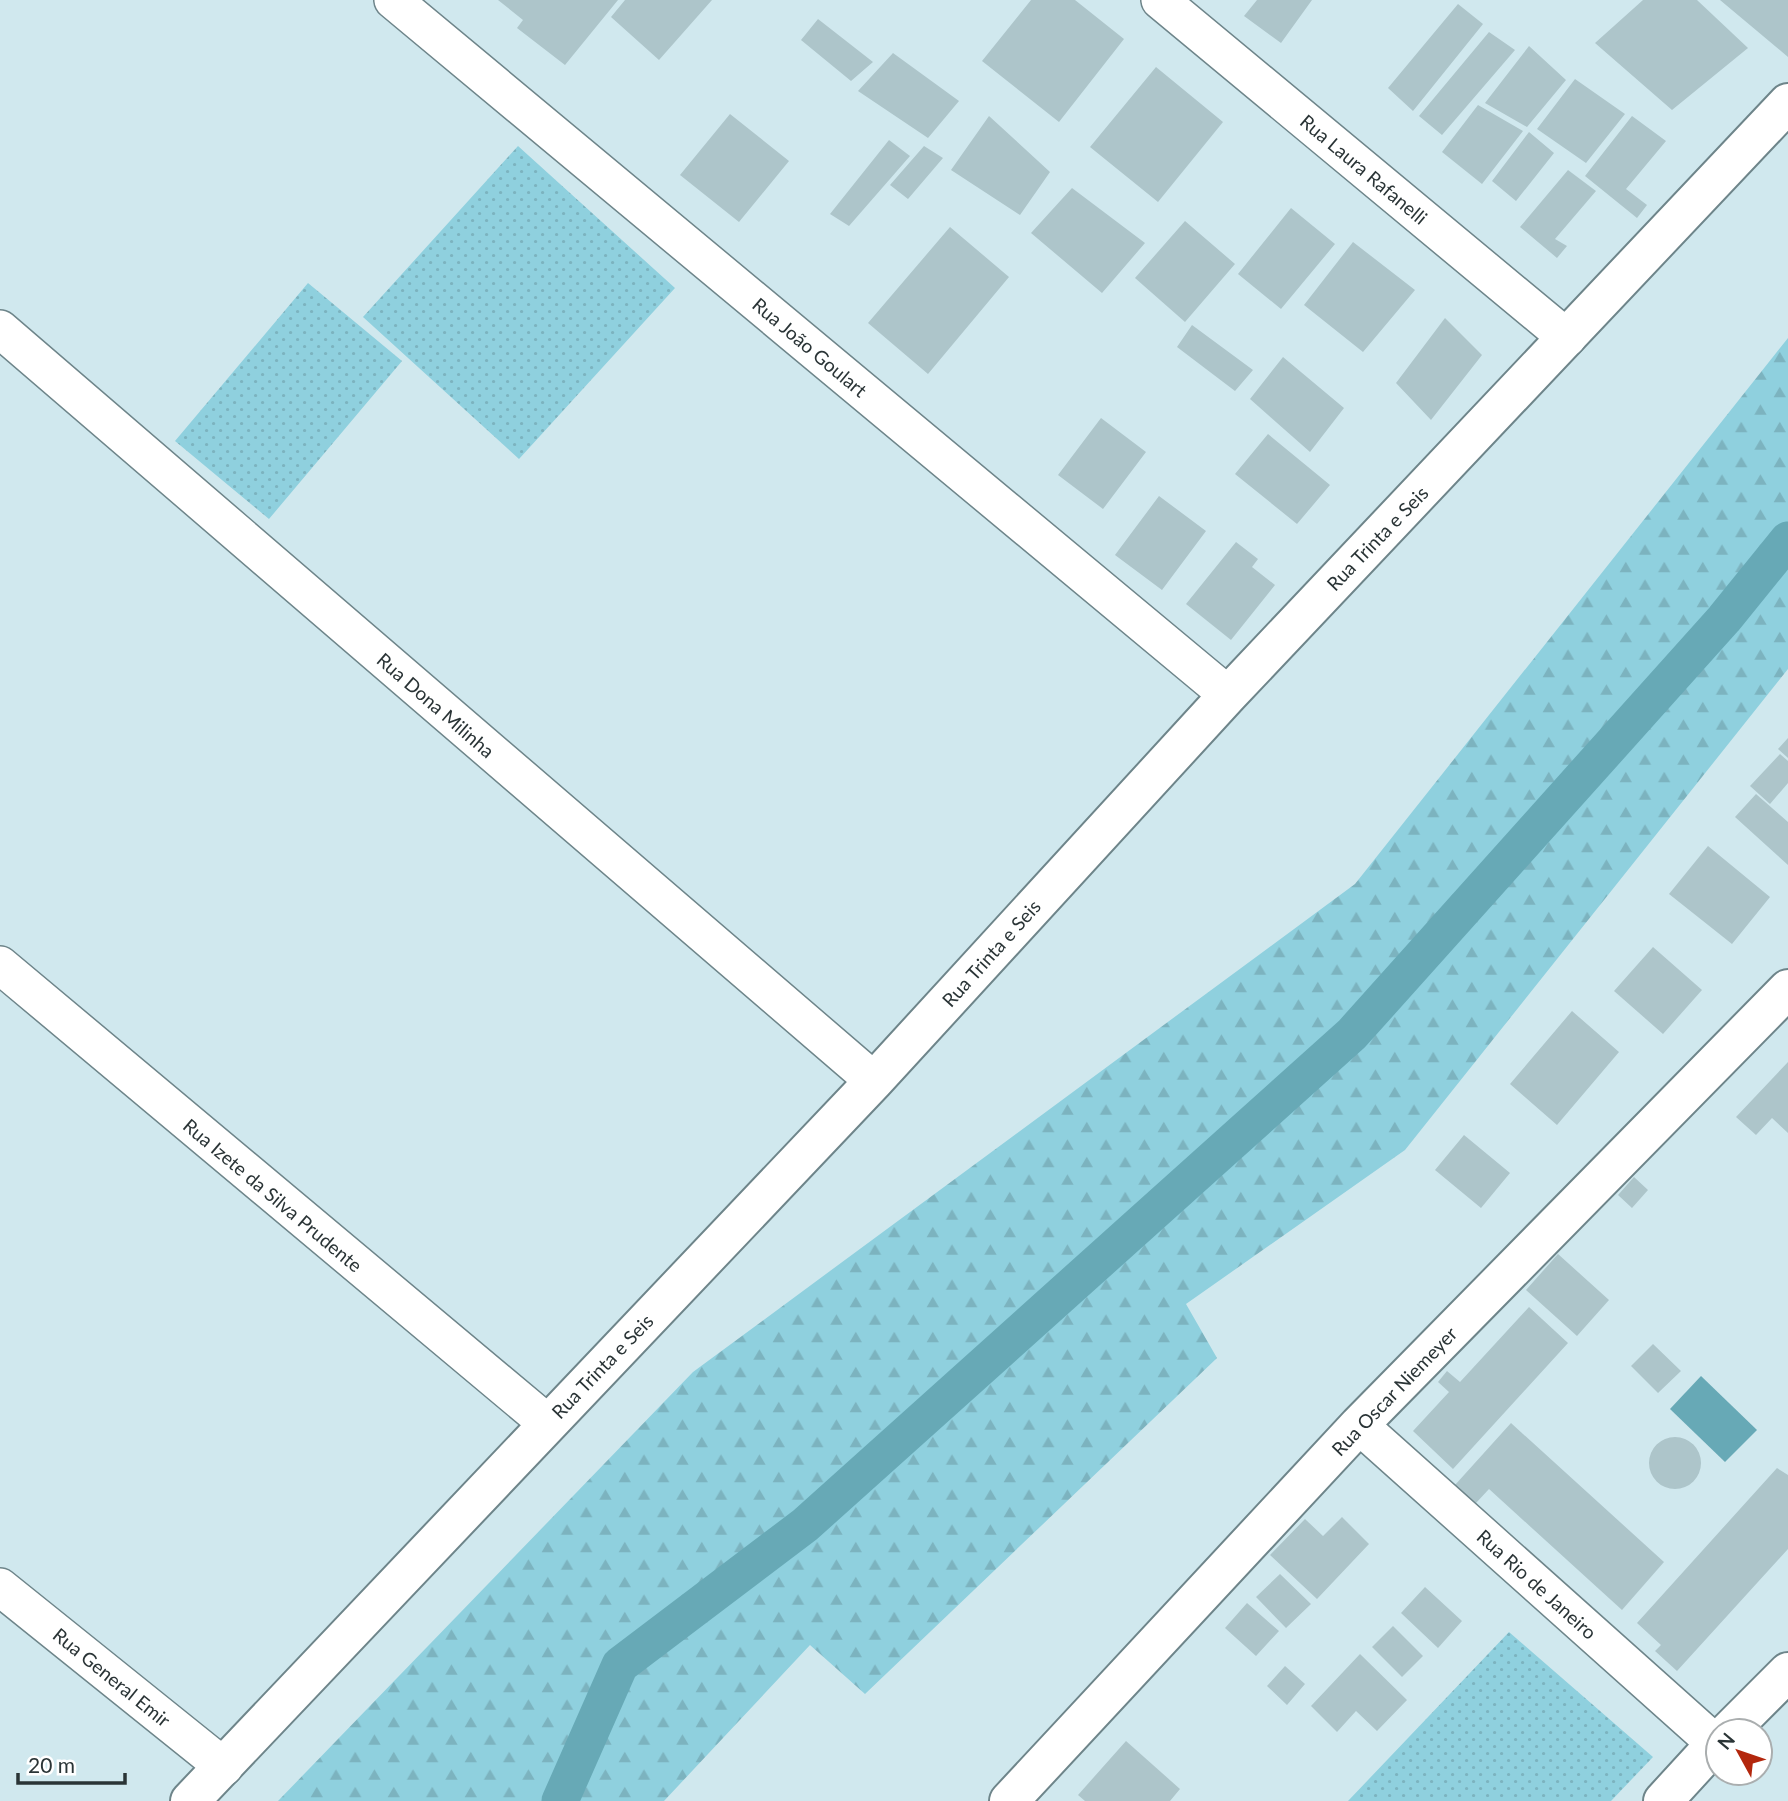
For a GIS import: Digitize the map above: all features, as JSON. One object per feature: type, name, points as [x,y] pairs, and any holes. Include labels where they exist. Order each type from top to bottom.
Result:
[{"type":"street","name":"Rua João Goulart","points":[[393,0],[1228,695]]},
{"type":"street","name":"Rua Laura Rafanelli","points":[[1160,0],[1567,338]]},
{"type":"street","name":"Rua Trinta e Seis","points":[[190,1801],[874,1082],[1228,695],[1788,103]]},
{"type":"street","name":"Rua Dona Milinha","points":[[0,329],[874,1082]]},
{"type":"street","name":"Rua Izete da Silva Prudente","points":[[0,965],[547,1423]]},
{"type":"street","name":"Rua Oscar Niemeyer","points":[[1009,1801],[1359,1425],[1788,989]]},
{"type":"street","name":"Rua Rio de Janeiro","points":[[1359,1425],[1704,1724]]},
{"type":"street","name":"Rua General Emir","points":[[0,1587],[224,1767]]},
{"type":"street","points":[[1743,1717],[1788,1672]]},
{"type":"street","points":[[1663,1801],[1704,1757]]},
{"type":"green space","points":[[518,146],[675,288],[519,459],[363,317]]},
{"type":"green space","points":[[308,283],[402,361],[269,519],[175,441]]},
{"type":"green space","points":[[1788,338],[1788,669],[1405,1150],[1186,1304],[1217,1358],[865,1694],[810,1645],[664,1801],[278,1801],[693,1372],[1355,884]]},
{"type":"green space","points":[[1509,1632],[1653,1757],[1611,1801],[1348,1801]]},
{"type":"shaded area","points":[[1701,1376],[1757,1430],[1725,1462],[1670,1409]]},
{"type":"building","points":[[498,0],[618,0],[565,65],[517,28],[523,20]]},
{"type":"building","points":[[625,0],[712,0],[659,60],[611,17]]},
{"type":"building","points":[[1031,0],[1075,0],[1124,39],[1059,122],[982,61]]},
{"type":"building","points":[[1257,0],[1312,0],[1281,43],[1244,16]]},
{"type":"building","points":[[1643,0],[1697,0],[1748,48],[1672,110],[1595,43]]},
{"type":"building","points":[[1720,0],[1788,0],[1788,57]]},
{"type":"building","points":[[1458,4],[1483,24],[1413,111],[1388,88]]},
{"type":"building","points":[[818,19],[873,62],[851,81],[801,40]]},
{"type":"building","points":[[1489,32],[1515,50],[1442,135],[1419,116]]},
{"type":"building","points":[[1529,46],[1566,80],[1527,127],[1485,103]]},
{"type":"building","points":[[893,53],[959,101],[928,138],[858,91]]},
{"type":"building","points":[[1156,67],[1223,122],[1158,202],[1090,147]]},
{"type":"building","points":[[1575,79],[1625,114],[1586,163],[1537,129]]},
{"type":"building","points":[[1478,105],[1523,131],[1482,184],[1442,152]]},
{"type":"building","points":[[730,114],[789,161],[739,222],[680,175]]},
{"type":"building","points":[[989,116],[1050,172],[1020,215],[951,170]]},
{"type":"building","points":[[1632,116],[1666,141],[1626,189],[1647,205],[1637,218],[1585,176]]},
{"type":"building","points":[[1529,132],[1554,153],[1516,201],[1492,181]]},
{"type":"building","points":[[889,140],[910,156],[849,226],[830,214]]},
{"type":"building","points":[[924,146],[943,158],[908,199],[890,185]]},
{"type":"building","points":[[1568,170],[1596,191],[1555,239],[1567,246],[1557,258],[1520,227]]},
{"type":"building","points":[[1072,188],[1145,243],[1102,293],[1031,233]]},
{"type":"building","points":[[1291,208],[1335,244],[1281,309],[1238,274]]},
{"type":"building","points":[[1185,221],[1235,264],[1185,322],[1135,278]]},
{"type":"building","points":[[950,227],[1009,277],[928,374],[868,323]]},
{"type":"building","points":[[1353,242],[1415,290],[1363,352],[1304,305]]},
{"type":"building","points":[[1445,318],[1482,355],[1431,420],[1396,383]]},
{"type":"building","points":[[1192,325],[1253,370],[1235,391],[1177,347]]},
{"type":"building","points":[[1283,357],[1344,408],[1310,452],[1250,399]]},
{"type":"building","points":[[1101,418],[1146,452],[1103,509],[1058,475]]},
{"type":"building","points":[[1268,434],[1330,485],[1297,524],[1235,474]]},
{"type":"building","points":[[1159,496],[1206,531],[1162,590],[1115,555]]},
{"type":"building","points":[[1236,542],[1258,559],[1252,567],[1275,585],[1231,640],[1186,604]]},
{"type":"building","points":[[1788,738],[1788,758],[1778,749]]},
{"type":"building","points":[[1780,754],[1788,761],[1788,783],[1770,804],[1750,786]]},
{"type":"building","points":[[1756,794],[1788,822],[1788,865],[1735,817]]},
{"type":"building","points":[[1708,846],[1770,897],[1732,944],[1669,894]]},
{"type":"building","points":[[1653,947],[1702,990],[1663,1034],[1614,991]]},
{"type":"building","points":[[1572,1011],[1619,1052],[1557,1125],[1510,1084]]},
{"type":"building","points":[[1788,1062],[1788,1133],[1772,1118],[1756,1135],[1736,1117]]},
{"type":"building","points":[[1464,1135],[1510,1173],[1481,1208],[1435,1170]]},
{"type":"building","points":[[1634,1177],[1648,1190],[1632,1208],[1618,1195]]},
{"type":"building","points":[[1558,1254],[1609,1300],[1577,1336],[1526,1290]]},
{"type":"building","points":[[1529,1307],[1568,1343],[1453,1469],[1413,1431],[1449,1392],[1438,1382],[1447,1371],[1460,1382]]},
{"type":"building","points":[[1653,1344],[1681,1371],[1658,1393],[1631,1366]]},
{"type":"building","points":[[1511,1423],[1664,1562],[1622,1610],[1489,1489],[1476,1503],[1455,1485]]},
{"type":"building","points":[[1675,1437],[1694,1444],[1701,1463],[1694,1482],[1675,1489],[1656,1482],[1649,1463],[1656,1444]]},
{"type":"building","points":[[1777,1468],[1788,1475],[1788,1549],[1677,1671],[1655,1651],[1661,1645],[1637,1623]]},
{"type":"building","points":[[1342,1517],[1369,1544],[1317,1599],[1270,1555],[1305,1519],[1323,1536]]},
{"type":"building","points":[[1280,1574],[1311,1604],[1286,1628],[1256,1597]]},
{"type":"building","points":[[1425,1587],[1462,1621],[1438,1648],[1401,1613]]},
{"type":"building","points":[[1247,1603],[1279,1631],[1256,1656],[1225,1628]]},
{"type":"building","points":[[1393,1626],[1423,1656],[1402,1677],[1372,1647]]},
{"type":"building","points":[[1360,1654],[1407,1700],[1377,1731],[1356,1711],[1337,1732],[1311,1706]]},
{"type":"building","points":[[1285,1666],[1305,1684],[1287,1705],[1267,1686]]},
{"type":"building","points":[[1126,1741],[1180,1789],[1170,1801],[1085,1801],[1078,1795]]},
{"type":"waterway","points":[[560,1801],[620,1665],[805,1525],[1352,1034],[1724,619],[1788,540]]}]
